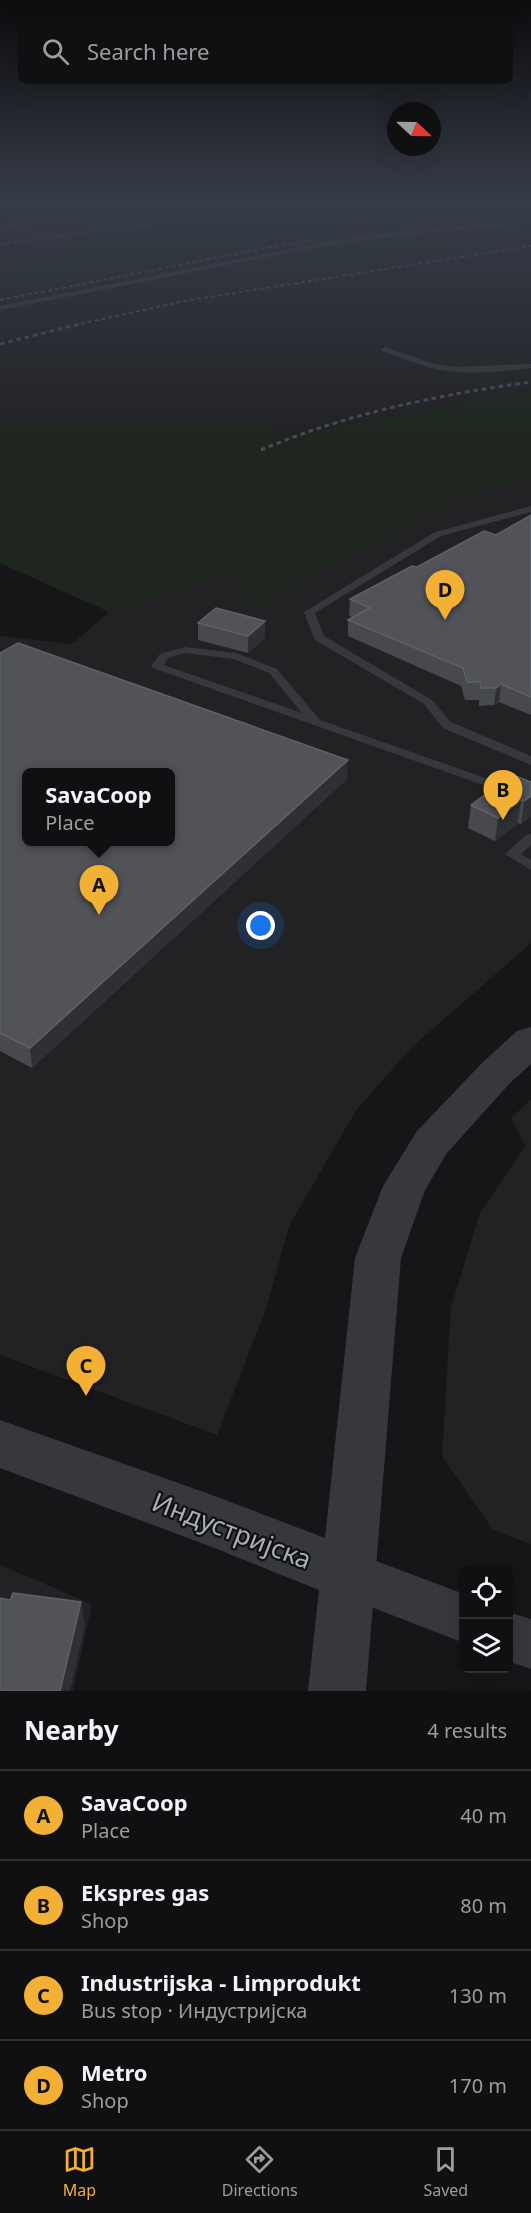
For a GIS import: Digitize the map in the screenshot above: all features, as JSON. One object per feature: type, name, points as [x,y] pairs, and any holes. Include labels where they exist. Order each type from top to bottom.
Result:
[{"type":"street","points":[[337,1691],[378,1258],[405,1186],[432,1142],[496,1073],[531,1041]]},
{"type":"street","name":"Индустријска","points":[[0,1443],[459,1617]]},
{"type":"street","points":[[513,1637],[531,1644]]},
{"type":"lane","points":[[0,308],[143,280]]},
{"type":"lane","points":[[385,349],[444,369],[531,366]]},
{"type":"lane","points":[[531,509],[438,534],[309,612],[319,638],[428,702],[447,725],[531,761]]},
{"type":"lane","points":[[316,722],[273,671],[236,656],[185,650],[164,656],[157,666],[531,798]]},
{"type":"lane","points":[[531,838],[512,854],[531,866]]},
{"type":"shaded area","points":[[0,280],[531,280],[531,390],[80,474],[0,483]]},
{"type":"shaded area","points":[[0,280],[89,280],[0,297]]},
{"type":"shaded area","points":[[531,390],[531,480],[463,495],[256,607],[225,573],[109,612],[0,563],[0,420],[52,423],[274,421],[278,437]]},
{"type":"shaded area","points":[[531,480],[531,943],[411,1048],[355,1112],[289,1226],[267,1306],[217,1435],[0,1355],[0,636],[72,644],[109,612],[225,573],[256,607],[463,495]]},
{"type":"shaded area","points":[[531,1099],[531,1544],[493,1530],[442,1456],[451,1307],[480,1213],[525,1146],[511,1118]]},
{"type":"shaded area","points":[[0,1565],[92,1604],[73,1691],[0,1691]]},
{"type":"building","points":[[531,515],[531,697],[501,684],[496,688],[481,688],[480,682],[467,682],[463,668],[348,620],[370,608],[350,599],[484,531],[496,535]]},
{"type":"building","points":[[216,608],[265,621],[248,636],[198,623]]},
{"type":"building","points":[[18,643],[348,760],[30,1048],[0,1033],[0,653]]},
{"type":"building","points":[[508,773],[531,782],[531,796],[524,801],[521,800],[498,818],[471,805],[495,787],[492,786]]},
{"type":"building","points":[[13,1593],[81,1602],[60,1691],[0,1691],[0,1598],[10,1600]]},
{"type":"railway","points":[[0,300],[103,280]]},
{"type":"railway","points":[[74,325],[190,300],[317,280]]},
{"type":"railway","points":[[0,344],[80,324]]},
{"type":"railway","points":[[261,450],[327,426],[394,407],[531,382]]},
{"type":"place","name":"Metro","points":[[445,620]]},
{"type":"place","name":"Ekspres gas","points":[[503,820]]},
{"type":"place","name":"SavaCoop","points":[[99,915]]},
{"type":"place","name":"Industrijska - Limprodukt","points":[[86,1396]]}]
